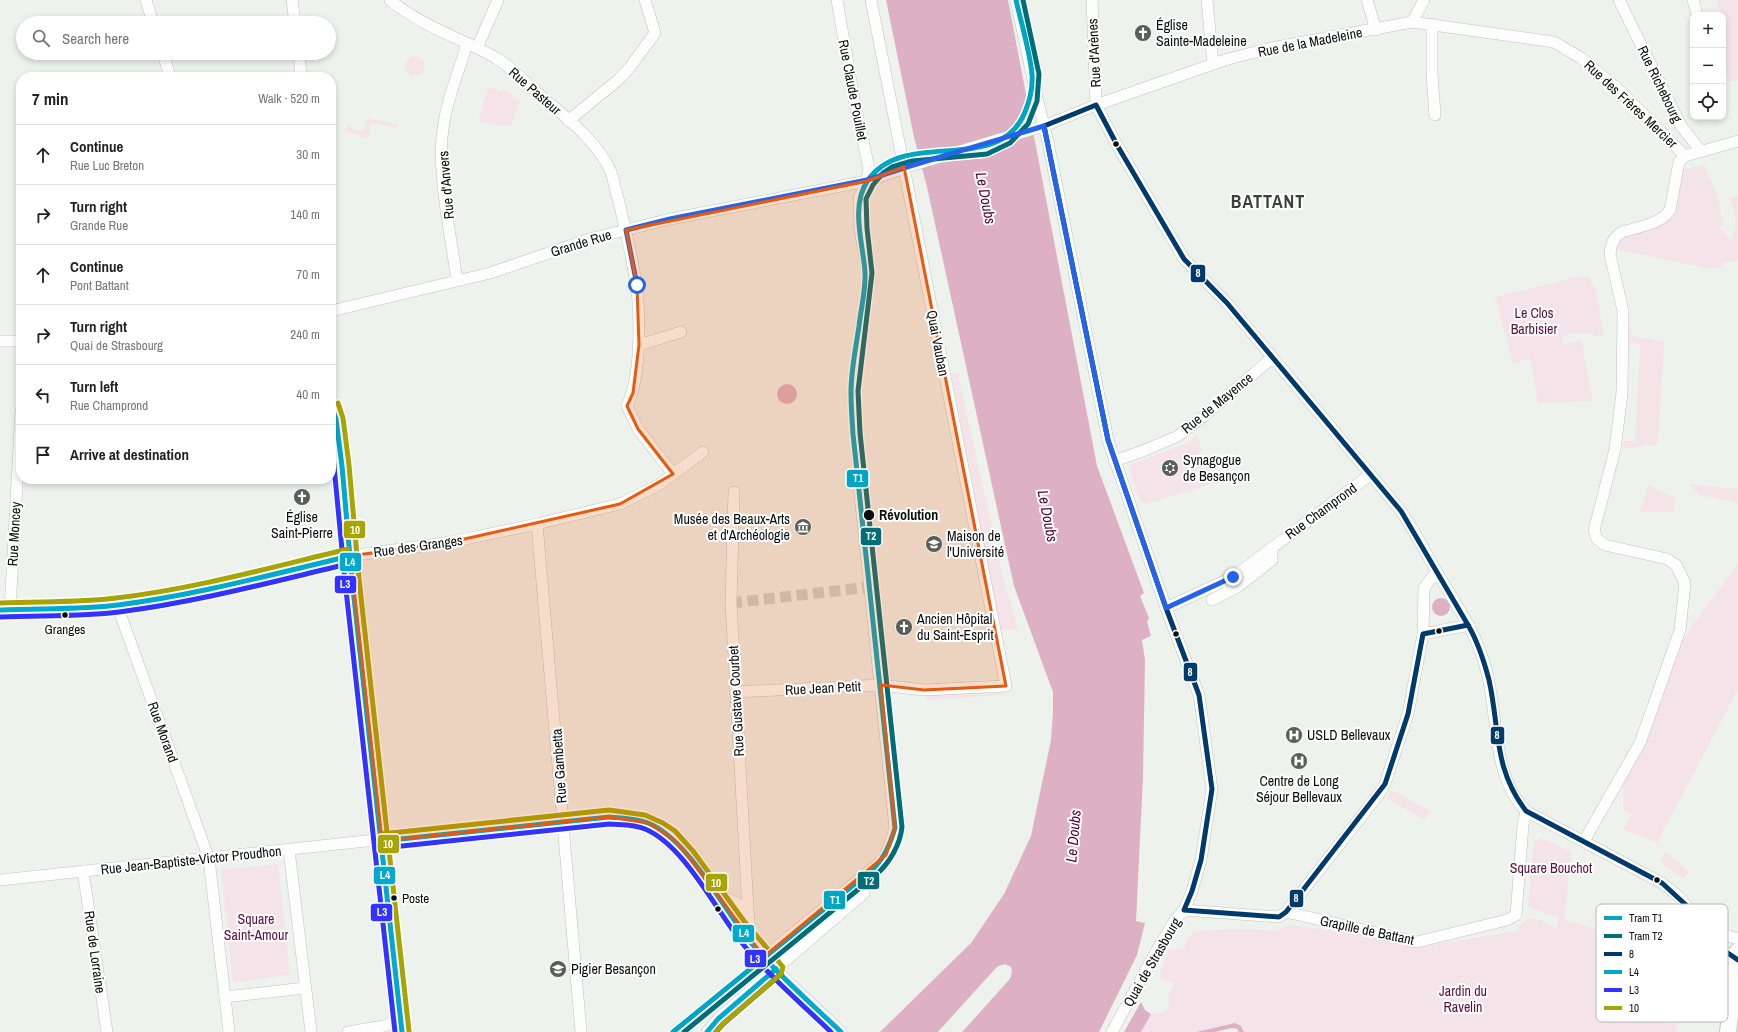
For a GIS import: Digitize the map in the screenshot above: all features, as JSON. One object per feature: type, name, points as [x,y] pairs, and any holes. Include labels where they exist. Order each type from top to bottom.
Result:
[{"type":"main road","points":[[1728,1032],[1738,957]]},
{"type":"street","points":[[146,0],[151,16]]},
{"type":"street","points":[[292,0],[294,16]]},
{"type":"street","name":"Rue Pasteur","points":[[390,0],[434,28],[497,59],[568,121],[598,151],[611,172],[626,230],[637,285],[638,345],[633,393],[627,406],[638,429],[673,474]]},
{"type":"street","name":"Rue d'Anvers","points":[[457,281],[442,171],[441,153],[444,122],[472,46],[498,0]]},
{"type":"street","points":[[568,121],[618,80],[630,67],[655,33],[645,0]]},
{"type":"street","name":"Rue Claude Pouillet","points":[[837,0],[855,104],[869,168],[867,180]]},
{"type":"street","name":"Quai Vauban","points":[[871,0],[907,167],[997,646],[1006,686]]},
{"type":"street","name":"Quai de Strasbourg","points":[[1016,0],[1044,126],[1108,440],[1166,608],[1199,695],[1212,789],[1201,860],[1192,891],[1184,910],[1175,920],[1160,944],[1112,1032]]},
{"type":"street","name":"Rue d'Arènes","points":[[1092,0],[1096,105]]},
{"type":"street","points":[[1207,0],[1213,64]]},
{"type":"street","points":[[1367,0],[1376,30]]},
{"type":"street","points":[[1412,22],[1424,0]]},
{"type":"street","name":"Rue Richebourg","points":[[1619,0],[1681,126],[1701,151]]},
{"type":"street","points":[[1693,0],[1696,12]]},
{"type":"street","name":"Rue de la Madeleine","points":[[1032,130],[1096,105],[1213,64],[1271,48],[1376,30],[1412,22]]},
{"type":"street","name":"Rue des Frères Mercier","points":[[1412,22],[1554,42],[1581,58],[1619,90],[1685,156]]},
{"type":"street","points":[[1432,24],[1432,74],[1435,115]]},
{"type":"street","points":[[164,60],[168,72]]},
{"type":"street","points":[[299,60],[301,72]]},
{"type":"street","points":[[1096,105],[1117,145],[1184,259],[1227,303],[1401,511],[1417,534],[1437,573],[1469,625],[1484,663],[1502,764],[1509,787],[1516,800],[1526,811],[1662,883],[1677,894],[1684,904]]},
{"type":"street","name":"Grande Rue","points":[[336,310],[490,273],[590,239],[670,219],[867,180],[1032,130]]},
{"type":"street","points":[[1584,841],[1640,743],[1680,630],[1685,583],[1676,565],[1667,559],[1605,545],[1597,539],[1594,531],[1616,449],[1622,393],[1623,311],[1610,254],[1611,245],[1617,236],[1622,232],[1661,220],[1666,216],[1670,210],[1678,162],[1685,156],[1738,141]]},
{"type":"street","points":[[865,258],[860,229],[859,198],[867,180]]},
{"type":"street","points":[[638,345],[681,332]]},
{"type":"street","points":[[0,341],[16,341]]},
{"type":"street","name":"Rue de Mayence","points":[[1114,461],[1178,436],[1189,426],[1204,416],[1272,358]]},
{"type":"street","points":[[336,419],[402,1032]]},
{"type":"street","name":"Rue des Granges","points":[[5,609],[61,609],[117,605],[171,596],[350,556],[451,542],[537,524],[620,504],[660,484],[703,452]]},
{"type":"street","name":"Rue Moncey","points":[[5,609],[16,473]]},
{"type":"street","name":"Rue Champrond","points":[[1166,608],[1233,577],[1370,475]]},
{"type":"street","points":[[764,956],[873,869],[886,855],[895,828],[858,476]]},
{"type":"street","name":"Rue Gustave Courbet","points":[[734,492],[731,603],[735,692],[751,943]]},
{"type":"street","name":"Rue Gambetta","points":[[537,524],[556,728],[581,1032]]},
{"type":"street","name":"Rue Champrond","points":[[1212,600],[1239,586],[1272,560],[1272,547]]},
{"type":"street","points":[[1184,910],[1279,918],[1286,912],[1385,784],[1405,726],[1423,634],[1424,588],[1437,573]]},
{"type":"street","name":"Rue Morand","points":[[117,605],[209,858],[229,1032]]},
{"type":"street","points":[[1423,634],[1469,625]]},
{"type":"street","name":"Rue Jean Petit","points":[[735,692],[881,685],[924,690],[1006,686]]},
{"type":"street","name":"Grapille de Battant","points":[[1286,912],[1417,942],[1507,920],[1516,914],[1523,825],[1526,811]]},
{"type":"street","name":"Rue Jean-Baptiste-Victor Proudhon","points":[[0,880],[382,841],[563,820],[609,817],[632,818],[649,823],[674,840],[689,857],[751,943],[841,1032]]},
{"type":"street","points":[[289,850],[311,1032]]},
{"type":"street","name":"Rue de Lorraine","points":[[83,871],[107,1032]]},
{"type":"street","points":[[713,892],[748,909]]},
{"type":"street","points":[[709,1030],[718,1019],[864,893]]},
{"type":"street","points":[[1728,935],[1738,938]]},
{"type":"street","points":[[1728,951],[1738,957]]},
{"type":"street","points":[[225,997],[305,988]]},
{"type":"street","points":[[348,1032],[384,1026],[400,1020]]},
{"type":"highlighted area","points":[[904,167],[1006,686],[924,690],[881,685],[895,828],[886,855],[764,957],[689,857],[674,840],[649,823],[609,817],[382,841],[350,556],[451,542],[620,504],[673,474],[638,429],[627,406],[633,393],[639,345],[637,285],[626,230],[867,181]]},
{"type":"green space","points":[[1716,0],[1738,0],[1738,80],[1729,82],[1726,72],[1726,12],[1720,12]]},
{"type":"green space","points":[[411,56],[419,56],[425,62],[425,70],[419,76],[411,76],[405,70],[405,62]]},
{"type":"green space","points":[[488,87],[502,92],[504,89],[520,102],[511,127],[478,121]]},
{"type":"green space","points":[[366,118],[397,124],[397,128],[372,123],[368,138],[348,132],[346,128],[350,122],[353,130],[363,130],[367,124]]},
{"type":"green space","points":[[1704,165],[1717,195],[1723,224],[1720,229],[1731,239],[1735,229],[1735,219],[1734,209],[1730,199],[1738,195],[1738,259],[1723,263],[1721,267],[1710,269],[1620,250],[1617,245],[1623,238],[1656,226],[1671,216],[1677,204],[1680,189],[1681,170]]},
{"type":"green space","name":"Le Clos Barbisier","points":[[1577,277],[1589,277],[1596,290],[1604,337],[1581,333],[1562,337],[1564,345],[1581,340],[1593,401],[1538,403],[1530,358],[1513,364],[1495,297]]},
{"type":"green space","points":[[1629,327],[1631,327],[1633,336],[1664,342],[1658,444],[1622,449],[1624,441],[1635,441],[1640,344],[1628,343]]},
{"type":"green space","points":[[951,374],[958,374],[1003,577],[1019,630],[999,629]]},
{"type":"green space","name":"Synagogue de Besançon","points":[[1196,436],[1203,450],[1198,452],[1203,469],[1214,464],[1226,480],[1146,504],[1140,500],[1129,469],[1131,464],[1188,443]]},
{"type":"green space","points":[[1689,484],[1738,489],[1738,503],[1700,495]]},
{"type":"green space","points":[[1648,485],[1675,498],[1673,512],[1640,512]]},
{"type":"green space","points":[[1738,564],[1738,689],[1657,843],[1623,829],[1632,815],[1623,810],[1624,781],[1675,655],[1691,627]]},
{"type":"green space","points":[[1003,690],[1004,695],[926,700],[925,694]]},
{"type":"green space","points":[[1392,790],[1430,811],[1425,820],[1387,799]]},
{"type":"green space","points":[[1542,838],[1572,852],[1564,919],[1595,929],[1596,1022],[1678,1022],[1675,1032],[1244,1032],[1243,1028],[1235,1023],[1196,1032],[1141,1032],[1151,1014],[1163,1013],[1169,1004],[1168,993],[1172,990],[1174,984],[1160,977],[1168,950],[1184,949],[1187,939],[1193,932],[1203,930],[1256,929],[1272,931],[1290,925],[1345,932],[1419,947],[1516,931],[1520,924],[1525,920],[1530,919],[1540,920],[1556,929],[1559,918],[1528,907],[1534,841]]},
{"type":"green space","points":[[1666,852],[1689,872],[1683,880],[1660,861]]},
{"type":"green space","name":"Square Saint-Amour","points":[[278,864],[290,975],[233,982],[221,870]]},
{"type":"water","name":"Le Doubs","points":[[886,0],[1008,0],[1097,466],[1144,593],[1140,596],[1149,618],[1147,622],[1151,636],[1142,640],[1145,660],[1143,777],[1136,921],[1145,923],[1137,955],[1099,1032],[962,1032],[1011,977],[1011,967],[1001,965],[997,967],[938,1032],[880,1032],[971,943],[1004,894],[1031,836],[1051,740],[1053,711],[1053,692],[1014,586],[927,187],[914,137]]},
{"type":"water","points":[[787,384],[794,387],[797,394],[794,401],[787,404],[780,401],[777,394],[780,387]]},
{"type":"water","points":[[1441,598],[1447,601],[1450,607],[1447,613],[1441,616],[1435,613],[1432,607],[1435,601]]},
{"type":"water","points":[[1141,1002],[1145,1010],[1151,1014],[1141,1032],[1124,1032]]},
{"type":"water","points":[[1235,1023],[1241,1026],[1244,1032],[1239,1032],[1237,1029],[1232,1028],[1215,1032],[1196,1032]]},
{"type":"pier","points":[[1005,964],[1011,967],[1012,971],[1009,980],[962,1032],[960,1032],[1007,979],[1010,968],[1005,966],[998,968],[941,1032],[938,1032],[997,967]]},
{"type":"tunnel","points":[[731,603],[870,587]]},
{"type":"tram line","name":"T1","points":[[673,1032],[873,869],[884,855],[895,828],[853,434],[851,392],[852,375],[865,278],[859,225],[860,201],[868,180],[884,165],[904,156],[927,152],[974,148],[995,143],[1012,131],[1025,112],[1031,93],[1032,84],[1031,65],[1016,0]]},
{"type":"tram line","name":"T2","points":[[684,1032],[877,874],[890,859],[897,847],[902,827],[860,433],[858,391],[872,273],[867,228],[866,199],[873,185],[883,173],[892,167],[912,161],[987,154],[1010,143],[1028,124],[1037,101],[1039,74],[1023,0]]},
{"type":"transit line","name":"8","points":[[1096,105],[1117,145],[1184,259],[1227,303],[1401,511],[1468,625],[1423,634],[1408,714],[1385,784],[1286,912],[1279,917],[1184,910],[1192,891],[1201,860],[1212,789],[1199,695],[1166,608],[1108,440],[1044,126],[1096,105]]},
{"type":"transit line","name":"10","points":[[338,403],[343,418],[349,465],[359,579],[409,1031]]},
{"type":"transit line","name":"L4","points":[[336,419],[342,466],[352,580],[402,1032]]},
{"type":"transit line","name":"L3","points":[[336,484],[395,1032]]},
{"type":"transit line","name":"10","points":[[0,603],[87,601],[145,594],[233,577],[348,549]]},
{"type":"transit line","name":"L4","points":[[0,610],[89,608],[147,601],[235,584],[350,556]]},
{"type":"transit line","name":"L3","points":[[0,617],[90,615],[149,608],[178,603],[352,563]]},
{"type":"transit line","name":"8","points":[[1468,625],[1475,638],[1489,680],[1499,748],[1503,764],[1515,795],[1526,811],[1662,883],[1685,904]]},
{"type":"transit line","name":"10","points":[[381,834],[609,810],[645,815],[663,823],[675,831],[693,851],[744,921],[783,967],[781,974],[723,1024],[716,1032]]},
{"type":"transit line","name":"L4","points":[[382,841],[609,817],[633,819],[648,823],[663,832],[678,844],[705,877],[741,930],[762,956],[841,1032]]},
{"type":"transit line","name":"L3","points":[[383,848],[609,824],[641,827],[660,838],[688,865],[747,949],[777,981],[831,1032]]},
{"type":"transit line","name":"8","points":[[1728,953],[1738,960]]},
{"type":"transit line","name":"L4","points":[[707,1032],[718,1019],[776,969]]},
{"type":"transit line","name":"L3","points":[[716,1032],[723,1024],[781,974]]},
{"type":"place","name":"Église Sainte-Madeleine","points":[[1143,33]]},
{"type":"place","name":"Synagogue de Besançon","points":[[1170,468]]},
{"type":"place","name":"Église Saint-Pierre","points":[[302,497]]},
{"type":"place","name":"Révolution","points":[[869,515]]},
{"type":"place","name":"Musée des Beaux-Arts et d'Archéologie","points":[[803,527]]},
{"type":"place","name":"Maison de l'Université","points":[[934,544]]},
{"type":"place","name":"Granges","points":[[65,615]]},
{"type":"place","name":"Ancien Hôpital du Saint-Esprit","points":[[904,627]]},
{"type":"place","name":"USLD Bellevaux","points":[[1294,735]]},
{"type":"place","name":"Centre de Long Séjour Bellevaux","points":[[1299,761]]},
{"type":"place","name":"Poste","points":[[394,898]]},
{"type":"place","name":"Pigier Besançon","points":[[558,969]]},
{"type":"district","name":"BATTANT","points":[[1268,201]]},
{"type":"route","points":[[637,285],[626,230],[670,219],[753,204],[867,180],[1044,126],[1108,440],[1166,608],[1233,577]]},
{"type":"park label","name":"Square Bouchot","points":[[1551,868]]},
{"type":"park label","name":"Jardin du Ravelin","points":[[1463,1000]]}]
